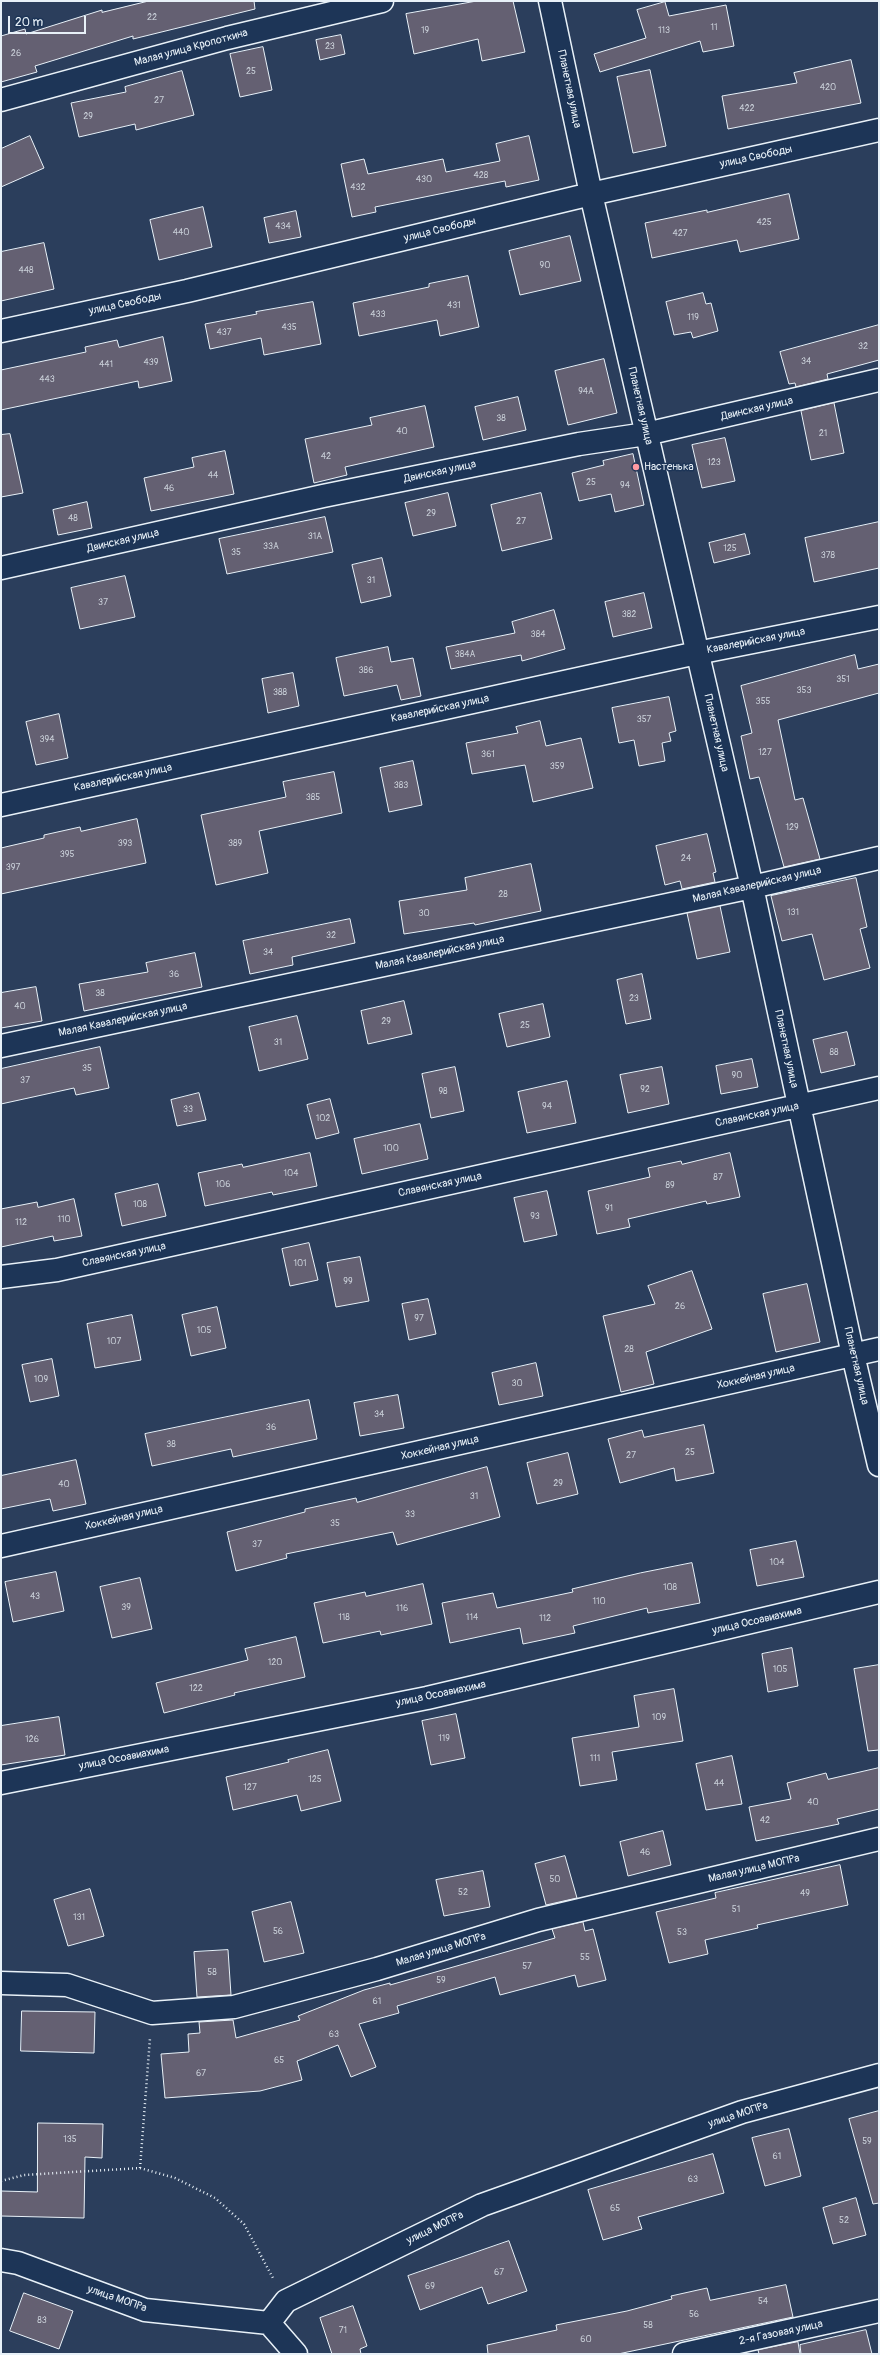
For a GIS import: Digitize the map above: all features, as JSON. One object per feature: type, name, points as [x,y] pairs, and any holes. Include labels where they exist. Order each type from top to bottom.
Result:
[{"type":"street","name":"Малая улица Кропоткина","points":[[1,100],[227,38],[382,1]]},
{"type":"street","name":"Планетная улица","points":[[550,1],[591,194],[752,887],[798,1106],[879,1465]]},
{"type":"street","name":"улица Свободы","points":[[1,331],[187,291],[591,194],[879,130]]},
{"type":"street","name":"Двинская улица","points":[[1,568],[339,493],[579,444],[646,434],[879,380]]},
{"type":"street","name":"Кавалерийская улица","points":[[1,805],[697,653],[879,617]]},
{"type":"street","name":"Малая Кавалерийская улица","points":[[1,1046],[752,887],[879,858]]},
{"type":"street","name":"Славянская улица","points":[[1,1277],[57,1270],[879,1088]]},
{"type":"street","name":"Хоккейная улица","points":[[1,1546],[879,1349]]},
{"type":"street","name":"улица Осоавиахима","points":[[1,1783],[427,1698],[879,1592]]},
{"type":"street","name":"Малая улица МОПРа","points":[[1,1983],[67,1985],[152,2013],[234,2007],[377,1969],[538,1920],[879,1838]]},
{"type":"street","name":"улица МОПРа","points":[[1,2260],[18,2263],[145,2310],[269,2323],[286,2301],[482,2205],[742,2112],[879,2074]]},
{"type":"street","name":"2-я Газовая улица","points":[[684,2354],[879,2311]]},
{"type":"street","points":[[269,2323],[296,2354]]},
{"type":"path","points":[[140,2168],[152,2013]]},
{"type":"path","points":[[1,2181],[24,2175],[140,2168],[175,2178],[215,2198],[244,2224],[286,2301]]},
{"type":"building","points":[[149,1],[254,1],[255,9],[133,39],[133,36],[35,66],[37,72],[1,82],[1,36],[25,29],[26,34],[102,10],[102,12]]},
{"type":"building","points":[[477,1],[513,1],[525,52],[482,61],[478,39],[414,54],[406,14]]},
{"type":"building","points":[[665,2],[669,16],[726,5],[734,46],[703,52],[700,41],[600,72],[594,54],[646,38],[637,10]]},
{"type":"building","points":[[341,35],[345,54],[320,60],[316,40]]},
{"type":"building","points":[[263,47],[272,90],[240,97],[230,54]]},
{"type":"building","points":[[851,60],[861,103],[728,129],[722,96],[797,83],[794,73]]},
{"type":"building","points":[[650,70],[666,146],[633,153],[617,77]]},
{"type":"building","points":[[182,71],[194,115],[136,130],[135,124],[79,137],[71,103],[126,92],[125,87]]},
{"type":"building","points":[[30,136],[44,168],[1,187],[1,149]]},
{"type":"building","points":[[529,136],[539,180],[506,187],[505,181],[469,188],[375,207],[376,212],[352,217],[341,164],[364,159],[368,174],[443,159],[446,172],[500,161],[496,144]]},
{"type":"building","points":[[789,194],[799,239],[740,252],[737,240],[652,258],[645,223],[707,210],[707,212]]},
{"type":"building","points":[[203,207],[212,247],[159,260],[150,220]]},
{"type":"building","points":[[296,211],[301,237],[269,243],[264,218]]},
{"type":"building","points":[[570,236],[581,281],[520,295],[509,251]]},
{"type":"building","points":[[44,243],[54,289],[1,301],[1,252]]},
{"type":"building","points":[[468,276],[479,327],[440,336],[437,320],[359,336],[353,303],[429,287],[429,284]]},
{"type":"building","points":[[703,293],[706,304],[711,303],[718,331],[693,338],[691,332],[674,335],[666,302]]},
{"type":"building","points":[[313,302],[321,344],[264,355],[261,338],[210,349],[205,324],[257,314],[256,312]]},
{"type":"building","points":[[879,325],[879,360],[827,374],[828,379],[796,387],[795,383],[789,384],[780,352]]},
{"type":"building","points":[[163,337],[172,381],[139,388],[138,381],[1,410],[1,370],[86,352],[85,347],[117,340],[119,347]]},
{"type":"building","points":[[604,359],[617,413],[568,425],[555,371]]},
{"type":"building","points":[[518,397],[526,430],[483,440],[475,407]]},
{"type":"building","points":[[834,403],[844,453],[811,460],[801,411]]},
{"type":"building","points":[[425,406],[434,447],[345,467],[347,475],[314,483],[305,439],[372,425],[370,418]]},
{"type":"building","points":[[10,434],[23,493],[1,497],[1,435]]},
{"type":"building","points":[[725,438],[735,481],[702,488],[692,445]]},
{"type":"building","points":[[225,451],[234,494],[151,511],[144,478],[194,467],[192,458]]},
{"type":"building","points":[[633,454],[644,505],[615,512],[611,494],[579,501],[572,473],[604,465],[603,461]]},
{"type":"building","points":[[448,493],[456,526],[413,536],[405,503]]},
{"type":"building","points":[[541,493],[552,539],[502,551],[491,505]]},
{"type":"building","points":[[87,502],[92,528],[58,535],[53,510]]},
{"type":"building","points":[[325,517],[333,552],[227,574],[219,539]]},
{"type":"building","points":[[879,522],[879,568],[814,582],[805,538]]},
{"type":"building","points":[[745,534],[750,554],[714,563],[709,543]]},
{"type":"building","points":[[382,558],[391,596],[361,603],[352,565]]},
{"type":"building","points":[[125,576],[135,617],[80,629],[71,588]]},
{"type":"building","points":[[644,593],[652,628],[613,637],[605,602]]},
{"type":"building","points":[[554,610],[565,649],[522,661],[521,655],[451,669],[446,647],[515,633],[512,622]]},
{"type":"building","points":[[388,647],[391,662],[413,658],[421,696],[401,700],[397,685],[344,696],[336,658]]},
{"type":"building","points":[[855,655],[858,669],[879,664],[879,693],[778,720],[795,800],[803,798],[820,859],[784,867],[759,777],[750,779],[741,736],[752,733],[741,686]]},
{"type":"building","points":[[293,673],[299,706],[268,713],[262,679]]},
{"type":"building","points":[[669,697],[676,731],[669,733],[671,741],[662,743],[665,761],[639,766],[634,740],[619,743],[612,708]]},
{"type":"building","points":[[59,714],[68,758],[36,765],[26,722]]},
{"type":"building","points":[[540,721],[546,746],[581,738],[593,788],[533,802],[525,765],[472,774],[466,743],[518,733],[516,727]]},
{"type":"building","points":[[413,761],[422,805],[389,812],[380,768]]},
{"type":"building","points":[[334,772],[342,813],[259,831],[268,873],[216,885],[201,815],[286,797],[283,782]]},
{"type":"building","points":[[137,819],[146,863],[1,894],[1,848],[44,838],[44,835],[80,827],[81,831]]},
{"type":"building","points":[[707,834],[716,872],[713,873],[715,882],[682,889],[680,881],[665,885],[656,846]]},
{"type":"building","points":[[531,864],[541,911],[475,925],[474,923],[404,934],[399,901],[467,890],[465,878]]},
{"type":"building","points":[[856,878],[867,927],[860,929],[870,968],[824,980],[812,934],[782,941],[771,896]]},
{"type":"building","points":[[720,906],[730,952],[697,959],[687,913]]},
{"type":"building","points":[[350,919],[355,943],[292,957],[293,965],[250,974],[243,941]]},
{"type":"building","points":[[195,953],[202,987],[84,1011],[79,984],[148,972],[146,963]]},
{"type":"building","points":[[642,974],[651,1019],[626,1024],[617,980]]},
{"type":"building","points":[[36,987],[42,1021],[1,1028],[1,993]]},
{"type":"building","points":[[404,1001],[412,1034],[368,1044],[361,1011]]},
{"type":"building","points":[[543,1004],[550,1037],[507,1047],[499,1014]]},
{"type":"building","points":[[297,1016],[308,1059],[259,1071],[249,1027]]},
{"type":"building","points":[[847,1032],[855,1065],[821,1073],[813,1040]]},
{"type":"building","points":[[100,1047],[109,1088],[76,1095],[74,1088],[1,1104],[1,1069]]},
{"type":"building","points":[[752,1059],[758,1087],[721,1094],[716,1066]]},
{"type":"building","points":[[455,1067],[464,1111],[431,1118],[422,1074]]},
{"type":"building","points":[[662,1067],[669,1104],[628,1113],[620,1075]]},
{"type":"building","points":[[567,1081],[576,1123],[527,1133],[518,1092]]},
{"type":"building","points":[[199,1093],[206,1120],[177,1126],[171,1100]]},
{"type":"building","points":[[330,1099],[339,1133],[316,1139],[307,1105]]},
{"type":"building","points":[[420,1124],[428,1159],[362,1174],[354,1139]]},
{"type":"building","points":[[310,1153],[317,1186],[273,1195],[272,1192],[205,1206],[198,1173],[242,1164],[243,1167]]},
{"type":"building","points":[[730,1153],[740,1197],[707,1204],[706,1201],[628,1219],[630,1227],[597,1234],[588,1191],[650,1177],[648,1168],[681,1161],[682,1164]]},
{"type":"building","points":[[158,1184],[166,1216],[122,1226],[115,1194]]},
{"type":"building","points":[[547,1191],[557,1235],[524,1242],[514,1198]]},
{"type":"building","points":[[74,1199],[82,1236],[54,1241],[53,1236],[1,1247],[1,1209],[37,1202],[38,1207]]},
{"type":"building","points":[[309,1243],[318,1280],[290,1286],[282,1249]]},
{"type":"building","points":[[360,1257],[369,1301],[336,1307],[327,1263]]},
{"type":"building","points":[[692,1271],[712,1329],[646,1352],[654,1384],[621,1392],[603,1316],[655,1304],[648,1286]]},
{"type":"building","points":[[807,1284],[820,1342],[776,1352],[763,1294]]},
{"type":"building","points":[[428,1299],[436,1334],[409,1340],[402,1304]]},
{"type":"building","points":[[217,1307],[226,1348],[191,1356],[182,1315]]},
{"type":"building","points":[[132,1315],[141,1360],[95,1368],[87,1324]]},
{"type":"building","points":[[52,1359],[59,1396],[30,1402],[22,1365]]},
{"type":"building","points":[[536,1363],[543,1396],[499,1405],[492,1373]]},
{"type":"building","points":[[398,1395],[404,1428],[360,1436],[354,1403]]},
{"type":"building","points":[[309,1400],[317,1439],[233,1457],[231,1449],[152,1466],[145,1434]]},
{"type":"building","points":[[704,1425],[714,1473],[676,1481],[674,1468],[620,1483],[608,1439],[642,1430],[644,1437]]},
{"type":"building","points":[[568,1453],[578,1494],[537,1504],[527,1463]]},
{"type":"building","points":[[76,1460],[86,1504],[53,1511],[50,1499],[1,1509],[1,1476]]},
{"type":"building","points":[[487,1467],[500,1517],[397,1545],[393,1532],[286,1554],[287,1558],[236,1571],[227,1532],[305,1512],[305,1509],[356,1498],[357,1502]]},
{"type":"building","points":[[796,1541],[804,1577],[757,1586],[750,1550]]},
{"type":"building","points":[[692,1563],[700,1603],[648,1613],[647,1608],[573,1626],[575,1633],[523,1644],[520,1628],[450,1643],[442,1603],[493,1593],[497,1608],[573,1592],[572,1589],[640,1573]]},
{"type":"building","points":[[56,1572],[64,1611],[13,1622],[5,1582]]},
{"type":"building","points":[[140,1578],[152,1629],[112,1638],[100,1587]]},
{"type":"building","points":[[423,1584],[432,1624],[381,1635],[380,1631],[323,1643],[314,1603],[365,1592],[366,1596]]},
{"type":"building","points":[[296,1637],[305,1677],[234,1693],[235,1695],[164,1713],[156,1683],[248,1660],[245,1649]]},
{"type":"building","points":[[792,1648],[798,1686],[768,1692],[762,1654]]},
{"type":"building","points":[[879,1665],[879,1750],[868,1751],[854,1669]]},
{"type":"building","points":[[674,1689],[683,1741],[612,1752],[617,1780],[580,1786],[572,1738],[639,1727],[634,1696]]},
{"type":"building","points":[[456,1714],[465,1758],[431,1765],[422,1721]]},
{"type":"building","points":[[59,1717],[65,1755],[1,1765],[1,1726]]},
{"type":"building","points":[[328,1750],[341,1801],[301,1811],[297,1795],[233,1810],[226,1777],[289,1762],[288,1760]]},
{"type":"building","points":[[732,1756],[742,1804],[706,1810],[696,1764]]},
{"type":"building","points":[[879,1768],[879,1809],[837,1819],[839,1824],[756,1841],[749,1807],[791,1799],[787,1783],[826,1773],[828,1779]]},
{"type":"building","points":[[663,1831],[671,1865],[628,1876],[620,1842]]},
{"type":"building","points":[[565,1856],[577,1898],[546,1905],[535,1864]]},
{"type":"building","points":[[840,1865],[848,1905],[757,1925],[758,1928],[705,1940],[708,1954],[669,1963],[656,1912],[716,1898],[715,1893]]},
{"type":"building","points":[[483,1871],[490,1907],[444,1916],[436,1880]]},
{"type":"building","points":[[90,1889],[104,1936],[68,1946],[54,1900]]},
{"type":"building","points":[[291,1902],[304,1953],[264,1962],[252,1912]]},
{"type":"building","points":[[583,1922],[585,1931],[593,1929],[606,1980],[578,1987],[575,1975],[500,1995],[495,1977],[397,2006],[399,2013],[359,2024],[376,2067],[351,2077],[338,2045],[297,2061],[302,2080],[260,2091],[165,2098],[161,2054],[189,2052],[188,2034],[200,2033],[199,2022],[233,2020],[236,2038],[300,2020],[298,2016],[364,1990],[390,1983],[390,1985],[555,1938],[552,1929]]},
{"type":"building","points":[[228,1950],[231,1995],[197,1997],[194,1952]]},
{"type":"building","points":[[22,2011],[95,2012],[94,2053],[21,2051]]},
{"type":"building","points":[[879,2111],[879,2203],[873,2204],[849,2119]]},
{"type":"building","points":[[38,2123],[103,2124],[102,2158],[85,2157],[84,2218],[1,2216],[1,2191],[37,2192]]},
{"type":"building","points":[[789,2129],[801,2176],[765,2186],[752,2138]]},
{"type":"building","points":[[713,2154],[724,2193],[638,2217],[642,2229],[603,2240],[588,2190]]},
{"type":"building","points":[[856,2198],[866,2235],[833,2244],[823,2208]]},
{"type":"building","points":[[509,2241],[527,2291],[488,2304],[482,2287],[420,2310],[408,2276]]},
{"type":"building","points":[[786,2285],[793,2317],[618,2354],[488,2354],[487,2345],[557,2330],[556,2325],[627,2311],[672,2299],[671,2296],[707,2288],[710,2300]]},
{"type":"building","points":[[24,2293],[73,2311],[59,2349],[10,2331]]},
{"type":"building","points":[[353,2306],[367,2346],[360,2349],[361,2354],[332,2354],[320,2318]]},
{"type":"building","points":[[866,2330],[872,2354],[801,2354],[800,2345]]},
{"type":"building","points":[[798,2342],[800,2354],[759,2354],[758,2350]]},
{"type":"place","name":"Настенька","points":[[636,467]]}]
